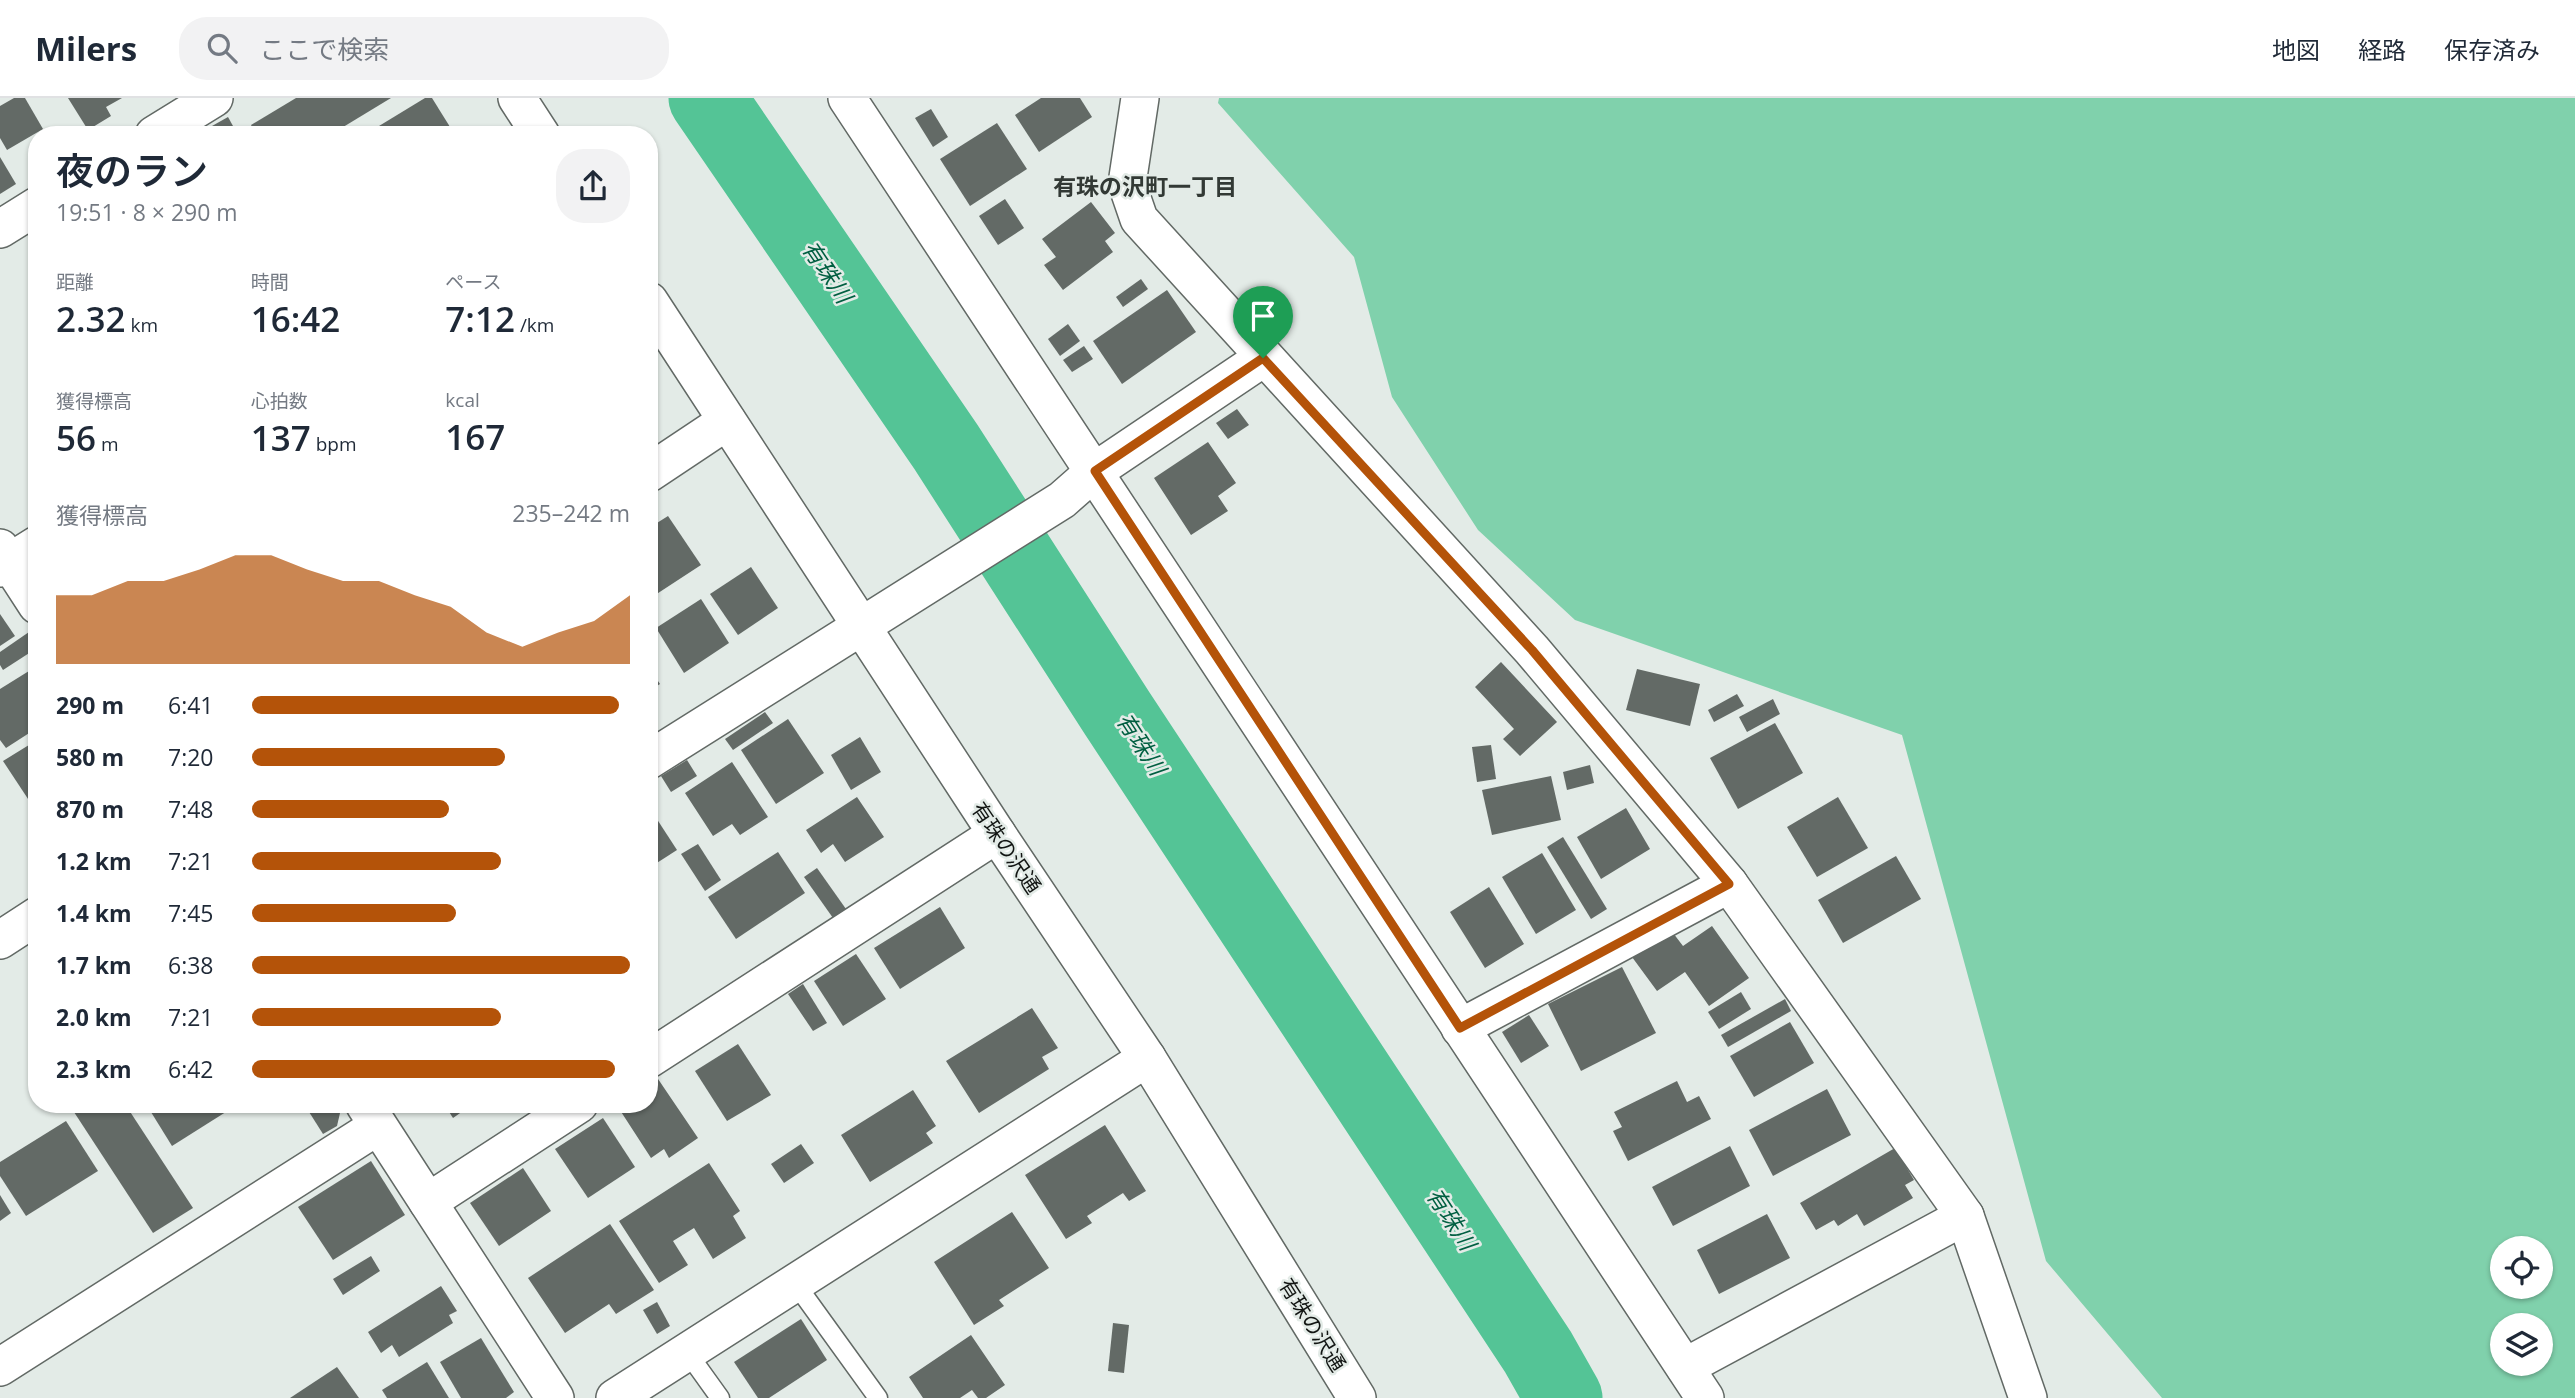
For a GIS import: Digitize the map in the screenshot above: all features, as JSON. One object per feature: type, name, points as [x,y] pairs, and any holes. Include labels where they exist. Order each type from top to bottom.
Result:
[{"type":"street","points":[[168,126],[214,98]]},
{"type":"street","points":[[517,98],[535,126]]},
{"type":"street","points":[[847,98],[1704,1398]]},
{"type":"street","points":[[1140,98],[1127,184],[1139,219],[1532,650],[1729,884],[1965,1216],[2028,1398]]},
{"type":"street","points":[[0,229],[28,212]]},
{"type":"street","name":"有珠の沢通","points":[[658,315],[997,835],[1147,1058],[1357,1398]]},
{"type":"street","points":[[658,754],[861,625],[932,585],[1062,500],[1095,471],[1263,358]]},
{"type":"street","points":[[658,467],[727,421]]},
{"type":"street","points":[[11,556],[28,588]]},
{"type":"street","points":[[658,1053],[997,835]]},
{"type":"street","points":[[1460,1028],[1729,884]]},
{"type":"street","points":[[0,940],[28,922]]},
{"type":"street","points":[[615,1398],[1147,1058]]},
{"type":"street","points":[[428,1202],[565,1113]]},
{"type":"street","points":[[0,1367],[371,1115],[555,1398]]},
{"type":"street","points":[[1685,1367],[1965,1216]]},
{"type":"lane","points":[[795,1283],[878,1398]]},
{"type":"lane","points":[[687,1352],[720,1398]]},
{"type":"green space","points":[[1219,98],[2575,98],[2575,1398],[2162,1398],[2046,1261],[1902,735],[1575,620],[1478,530],[1392,397],[1354,257],[1218,103]]},
{"type":"building","points":[[14,98],[25,98],[41,126],[28,126],[28,138],[7,150],[0,138],[0,106]]},
{"type":"building","points":[[68,98],[122,98],[106,107],[111,116],[95,126],[86,126]]},
{"type":"building","points":[[296,98],[391,98],[345,126],[251,125]]},
{"type":"building","points":[[425,98],[432,98],[449,126],[379,126]]},
{"type":"building","points":[[1041,98],[1080,98],[1092,117],[1039,152],[1015,115]]},
{"type":"building","points":[[931,109],[948,137],[933,147],[915,118]]},
{"type":"building","points":[[228,117],[233,126],[212,126]]},
{"type":"building","points":[[997,123],[1027,169],[970,206],[940,159]]},
{"type":"building","points":[[0,157],[16,184],[0,194]]},
{"type":"building","points":[[1005,199],[1024,228],[998,245],[979,216]]},
{"type":"building","points":[[1091,202],[1115,233],[1105,241],[1113,252],[1063,290],[1044,265],[1056,257],[1042,239]]},
{"type":"building","points":[[1141,279],[1148,289],[1123,307],[1116,297]]},
{"type":"building","points":[[1167,290],[1196,332],[1122,384],[1093,341]]},
{"type":"building","points":[[1068,324],[1080,341],[1060,356],[1048,339]]},
{"type":"building","points":[[1084,346],[1093,359],[1072,372],[1063,360]]},
{"type":"building","points":[[1237,409],[1249,425],[1228,439],[1216,423]]},
{"type":"building","points":[[1208,442],[1236,483],[1218,496],[1228,511],[1191,535],[1154,478]]},
{"type":"building","points":[[668,516],[701,565],[658,593],[658,522]]},
{"type":"building","points":[[751,567],[778,608],[738,635],[710,594]]},
{"type":"building","points":[[701,599],[729,643],[684,673],[658,631],[658,627]]},
{"type":"building","points":[[0,614],[15,636],[0,646]]},
{"type":"building","points":[[28,633],[28,654],[3,670],[0,665],[0,652]]},
{"type":"building","points":[[1501,662],[1557,722],[1520,756],[1503,739],[1514,729],[1475,687]]},
{"type":"building","points":[[1637,669],[1700,684],[1690,726],[1626,710]]},
{"type":"building","points":[[28,672],[28,734],[6,748],[0,740],[0,689]]},
{"type":"building","points":[[1737,694],[1744,706],[1714,722],[1708,710]]},
{"type":"building","points":[[1773,699],[1780,714],[1747,732],[1739,717]]},
{"type":"building","points":[[765,712],[773,723],[733,750],[725,739]]},
{"type":"building","points":[[788,719],[824,773],[776,804],[741,750]]},
{"type":"building","points":[[1775,723],[1803,773],[1738,809],[1710,758]]},
{"type":"building","points":[[860,737],[881,772],[851,790],[831,755]]},
{"type":"building","points":[[1491,745],[1496,779],[1477,782],[1472,747]]},
{"type":"building","points":[[28,746],[28,799],[3,761]]},
{"type":"building","points":[[687,760],[697,776],[671,792],[661,776]]},
{"type":"building","points":[[732,762],[768,817],[740,835],[732,824],[713,836],[685,793]]},
{"type":"building","points":[[1590,765],[1594,783],[1567,790],[1563,772]]},
{"type":"building","points":[[1551,776],[1561,820],[1492,835],[1482,790]]},
{"type":"building","points":[[857,797],[884,837],[845,862],[833,844],[821,853],[806,830]]},
{"type":"building","points":[[1838,797],[1868,848],[1817,877],[1787,827]]},
{"type":"building","points":[[1626,808],[1650,849],[1601,879],[1577,837]]},
{"type":"building","points":[[658,821],[677,850],[658,862]]},
{"type":"building","points":[[1563,837],[1607,909],[1591,919],[1547,847]]},
{"type":"building","points":[[698,844],[721,880],[705,891],[681,854]]},
{"type":"building","points":[[778,852],[805,893],[736,939],[708,897]]},
{"type":"building","points":[[1542,853],[1576,910],[1536,934],[1502,877]]},
{"type":"building","points":[[1896,856],[1921,899],[1843,943],[1818,900]]},
{"type":"building","points":[[817,868],[846,909],[833,918],[804,877]]},
{"type":"building","points":[[1489,887],[1524,944],[1485,968],[1450,912]]},
{"type":"building","points":[[940,907],[965,948],[900,989],[874,948]]},
{"type":"building","points":[[1712,926],[1749,978],[1709,1006],[1685,972],[1657,991],[1632,957],[1670,929],[1683,946]]},
{"type":"building","points":[[856,954],[886,999],[843,1026],[814,981]]},
{"type":"building","points":[[1622,967],[1656,1033],[1581,1071],[1548,1004]]},
{"type":"building","points":[[803,984],[827,1023],[813,1031],[788,994]]},
{"type":"building","points":[[1741,992],[1751,1009],[1719,1029],[1708,1012]]},
{"type":"building","points":[[1785,999],[1791,1011],[1728,1047],[1721,1035]]},
{"type":"building","points":[[1032,1008],[1058,1048],[1042,1057],[1049,1069],[979,1113],[946,1061]]},
{"type":"building","points":[[1529,1015],[1549,1046],[1521,1063],[1502,1032]]},
{"type":"building","points":[[1790,1022],[1814,1063],[1754,1097],[1730,1056]]},
{"type":"building","points":[[738,1044],[771,1095],[727,1121],[695,1071]]},
{"type":"building","points":[[658,1079],[698,1138],[669,1158],[664,1149],[651,1158],[622,1113],[658,1113]]},
{"type":"building","points":[[1677,1081],[1687,1102],[1699,1096],[1711,1119],[1628,1161],[1613,1131],[1622,1127],[1614,1112]]},
{"type":"building","points":[[1827,1089],[1851,1135],[1773,1176],[1749,1130]]},
{"type":"building","points":[[913,1090],[936,1126],[926,1133],[933,1143],[870,1182],[841,1135]]},
{"type":"building","points":[[75,1113],[131,1113],[193,1208],[153,1233]]},
{"type":"building","points":[[152,1113],[224,1113],[172,1146]]},
{"type":"building","points":[[310,1113],[340,1113],[337,1126],[323,1134]]},
{"type":"building","points":[[603,1118],[635,1167],[588,1198],[555,1149]]},
{"type":"building","points":[[66,1121],[98,1171],[26,1216],[0,1176],[0,1162]]},
{"type":"building","points":[[1105,1125],[1146,1191],[1129,1201],[1123,1193],[1087,1216],[1092,1223],[1066,1239],[1025,1175]]},
{"type":"building","points":[[801,1144],[814,1163],[784,1183],[771,1164]]},
{"type":"building","points":[[1730,1146],[1750,1186],[1673,1226],[1652,1187]]},
{"type":"building","points":[[1895,1148],[1914,1180],[1905,1185],[1913,1198],[1864,1226],[1857,1214],[1838,1226],[1834,1220],[1816,1230],[1800,1203]]},
{"type":"building","points":[[371,1161],[405,1215],[333,1260],[298,1207]]},
{"type":"building","points":[[709,1163],[740,1211],[733,1216],[746,1238],[713,1259],[694,1228],[673,1241],[688,1265],[659,1283],[619,1221]]},
{"type":"building","points":[[523,1168],[551,1211],[499,1246],[470,1203]]},
{"type":"building","points":[[0,1195],[11,1213],[0,1221]]},
{"type":"building","points":[[1012,1212],[1049,1268],[999,1300],[1004,1306],[974,1325],[934,1262]]},
{"type":"building","points":[[1767,1214],[1790,1258],[1719,1294],[1697,1250]]},
{"type":"building","points":[[610,1224],[654,1290],[616,1314],[609,1304],[565,1333],[528,1278]]},
{"type":"building","points":[[371,1256],[380,1271],[343,1295],[333,1279]]},
{"type":"building","points":[[441,1286],[457,1311],[449,1315],[453,1323],[399,1357],[392,1345],[381,1353],[368,1332]]},
{"type":"building","points":[[657,1302],[670,1326],[657,1334],[643,1310]]},
{"type":"building","points":[[801,1319],[827,1360],[769,1398],[758,1398],[734,1362]]},
{"type":"building","points":[[1113,1323],[1129,1325],[1124,1373],[1108,1371]]},
{"type":"building","points":[[971,1335],[1005,1385],[986,1398],[978,1398],[972,1390],[960,1398],[923,1398],[909,1377]]},
{"type":"building","points":[[481,1338],[514,1392],[506,1398],[461,1398],[440,1362]]},
{"type":"building","points":[[427,1362],[449,1398],[387,1398],[382,1390]]},
{"type":"building","points":[[337,1367],[359,1398],[290,1398]]},
{"type":"waterway","name":"有珠川","points":[[707,98],[946,447],[1117,713],[1538,1352],[1564,1398]]},
{"type":"district","name":"有珠の沢町一丁目","points":[[1145,187]]},
{"type":"route","points":[[1263,358],[1532,650],[1729,884],[1460,1028],[1095,471],[1263,358]]}]
